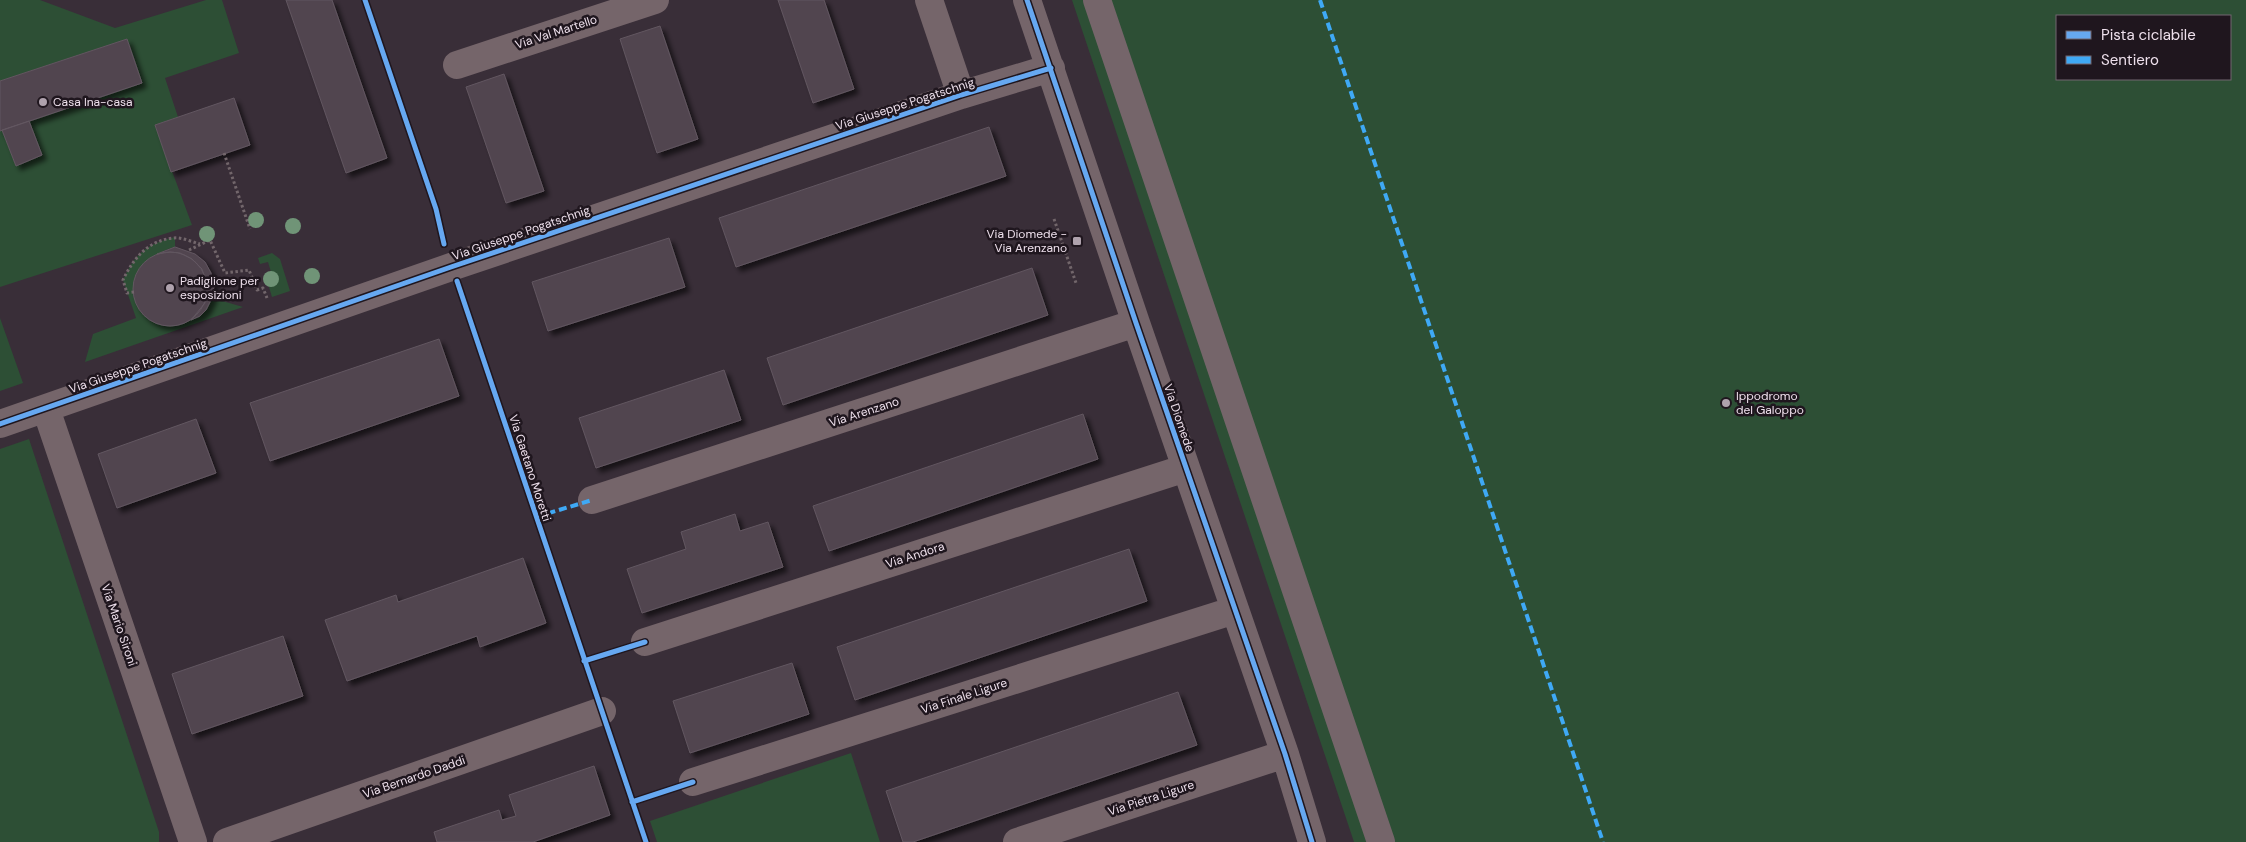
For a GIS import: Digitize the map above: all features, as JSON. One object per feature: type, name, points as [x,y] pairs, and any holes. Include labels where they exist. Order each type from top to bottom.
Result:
[{"type":"street","name":"Via Val Martello","points":[[457,65],[655,0]]},
{"type":"street","points":[[929,0],[961,96]]},
{"type":"street","name":"Via Diomede","points":[[1027,0],[1234,610],[1285,754],[1312,842]]},
{"type":"street","points":[[1097,0],[1381,842]]},
{"type":"street","name":"Via Giuseppe Pogatschnig","points":[[0,424],[451,267],[961,96],[1051,68]]},
{"type":"street","name":"Via Arenzano","points":[[592,500],[1136,323]]},
{"type":"street","name":"Via Mario Sironi","points":[[46,409],[193,842]]},
{"type":"street","name":"Via Andora","points":[[645,642],[1186,468]]},
{"type":"street","name":"Via Finale Ligure","points":[[693,782],[1234,610]]},
{"type":"street","name":"Via Bernardo Daddi","points":[[227,842],[602,711]]},
{"type":"street","name":"Via Pietra Ligure","points":[[1017,842],[1285,754]]},
{"type":"path","points":[[365,0],[436,209],[444,244]]},
{"type":"path","points":[[224,153],[250,229]]},
{"type":"path","points":[[1054,219],[1076,283]]},
{"type":"path","points":[[134,292],[128,293],[123,280],[131,263],[152,244],[175,238],[201,245]]},
{"type":"path","points":[[189,250],[210,240],[225,273],[249,270],[257,290],[263,288],[267,299]]},
{"type":"path","points":[[602,711],[646,842]]},
{"type":"green space","points":[[0,0],[40,0],[115,28],[206,0],[222,0],[239,53],[165,78],[178,117],[155,125],[192,225],[0,287],[0,131],[2,130],[16,166],[42,155],[29,121],[142,83],[127,39],[0,81]]},
{"type":"green space","name":"Ippodromo del Galoppo","points":[[1072,0],[2246,0],[2246,842],[1354,842]]},
{"type":"green space","points":[[175,237],[175,247],[153,257],[139,271],[134,286],[136,301],[143,314],[155,323],[170,326],[188,321],[200,315],[212,298],[243,307],[85,362],[93,334],[136,318],[123,280],[132,263],[149,247]]},
{"type":"green space","points":[[272,253],[280,259],[290,291],[272,297],[265,274],[271,272],[268,262],[260,264],[258,258]]},
{"type":"green space","points":[[0,318],[23,383],[0,391]]},
{"type":"green space","points":[[29,439],[159,832],[159,842],[0,842],[0,449]]},
{"type":"green space","points":[[851,753],[880,842],[657,842],[650,821]]},
{"type":"building","points":[[286,0],[332,0],[387,158],[346,173]]},
{"type":"building","points":[[778,0],[824,0],[854,89],[813,103]]},
{"type":"building","points":[[660,26],[698,139],[657,153],[620,39]]},
{"type":"building","name":"Casa Ina-casa","points":[[127,39],[142,83],[0,131],[0,81]]},
{"type":"building","points":[[504,74],[544,191],[506,203],[466,87]]},
{"type":"building","points":[[234,98],[250,145],[171,172],[155,125]]},
{"type":"building","points":[[29,121],[42,155],[16,166],[2,130]]},
{"type":"building","points":[[989,127],[1006,176],[736,267],[719,218]]},
{"type":"building","points":[[669,238],[685,287],[548,331],[532,282]]},
{"type":"building","points":[[175,247],[195,254],[205,262],[211,273],[214,286],[212,298],[206,310],[200,316],[191,320],[205,303],[207,284],[202,269],[192,259],[180,253],[157,254]]},
{"type":"building","name":"Padiglione per esposizioni","points":[[170,252],[184,255],[196,263],[204,275],[207,289],[204,303],[196,315],[184,323],[170,326],[156,323],[144,315],[136,303],[133,289],[136,275],[144,263],[156,255]]},
{"type":"building","points":[[1032,268],[1048,315],[783,405],[767,358]]},
{"type":"building","points":[[439,339],[459,396],[270,461],[250,403]]},
{"type":"building","points":[[724,370],[741,420],[596,468],[579,418]]},
{"type":"building","points":[[1083,414],[1098,459],[829,551],[813,506]]},
{"type":"building","points":[[196,419],[216,473],[117,508],[98,454]]},
{"type":"building","points":[[735,514],[740,531],[768,522],[783,567],[642,613],[627,569],[686,549],[681,532]]},
{"type":"building","points":[[1129,549],[1147,601],[855,700],[837,647]]},
{"type":"building","points":[[523,558],[546,623],[480,647],[477,636],[347,681],[325,620],[396,595],[398,602]]},
{"type":"building","points":[[283,636],[303,696],[192,734],[172,674]]},
{"type":"building","points":[[792,663],[809,714],[690,753],[673,701]]},
{"type":"building","points":[[1178,692],[1197,745],[913,842],[903,842],[886,791]]},
{"type":"building","points":[[594,766],[610,815],[533,842],[437,842],[434,832],[499,810],[502,820],[516,816],[509,795]]},
{"type":"marked path","points":[[1320,0],[1603,842]]},
{"type":"marked path","points":[[536,517],[592,500]]},
{"type":"cycle path","points":[[365,0],[436,209],[444,244]]},
{"type":"cycle path","points":[[1027,0],[1285,754],[1312,842]]},
{"type":"cycle path","points":[[0,424],[451,267],[961,95],[1051,68]]},
{"type":"cycle path","name":"Via Gaetano Moretti","points":[[457,281],[646,842]]},
{"type":"cycle path","points":[[584,661],[645,642]]},
{"type":"cycle path","points":[[632,802],[693,782]]},
{"type":"place","name":"Casa Ina-casa","points":[[43,102]]},
{"type":"place","name":"Via Diomede - Via Arenzano","points":[[1077,241]]},
{"type":"place","name":"Padiglione per esposizioni","points":[[170,288]]},
{"type":"place","name":"Ippodromo del Galoppo","points":[[1726,403]]}]
